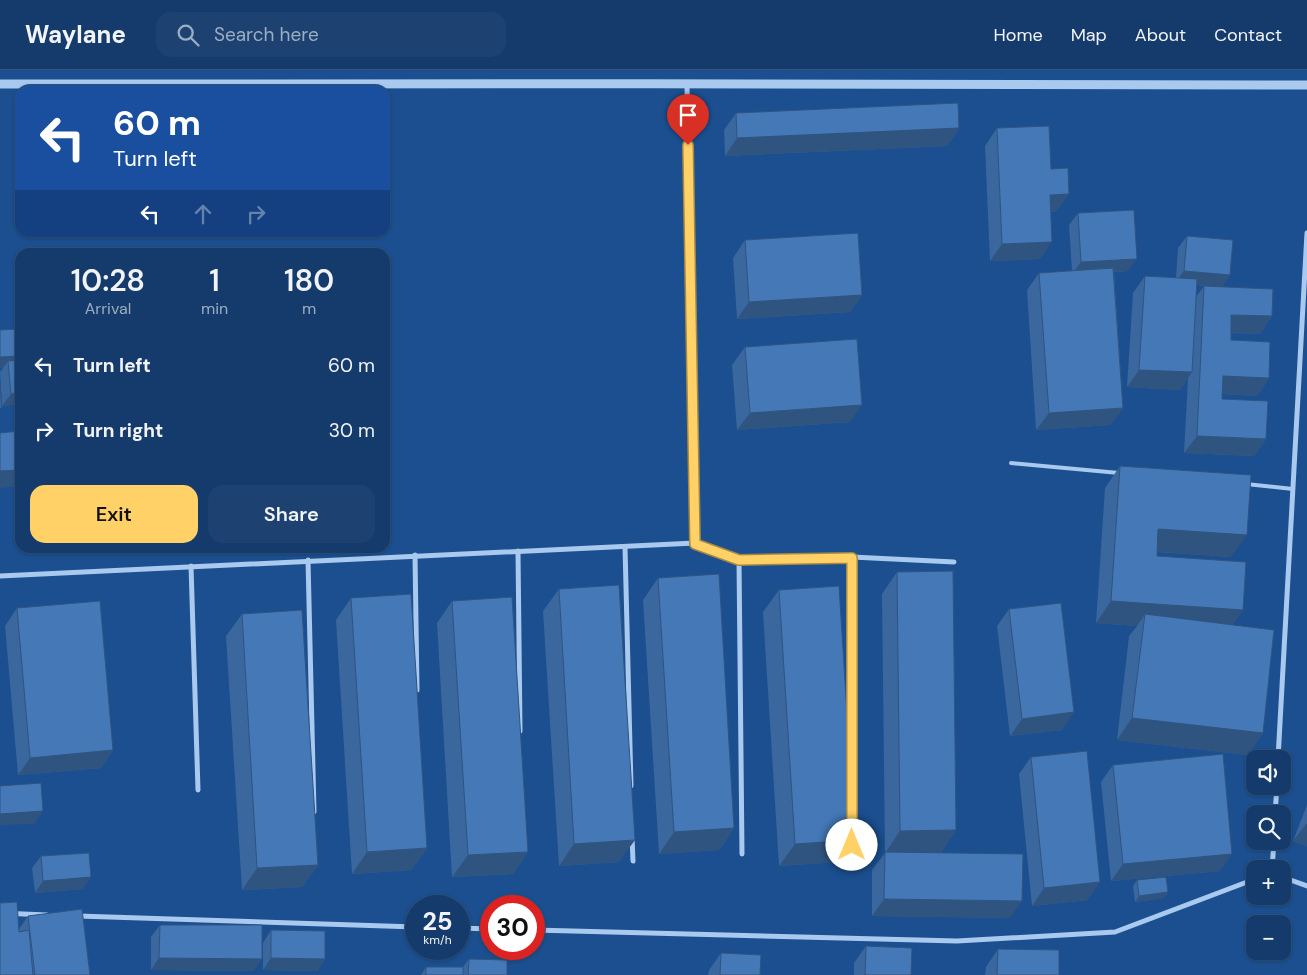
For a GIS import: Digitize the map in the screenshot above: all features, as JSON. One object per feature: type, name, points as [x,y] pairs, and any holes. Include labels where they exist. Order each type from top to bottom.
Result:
[{"type":"street","points":[[0,84],[1307,85]]},
{"type":"street","points":[[687,85],[695,544]]},
{"type":"street","points":[[1278,750],[1307,233]]},
{"type":"street","points":[[0,576],[415,555],[695,544],[739,560],[852,558],[954,562]]},
{"type":"street","points":[[625,547],[631,792]]},
{"type":"street","points":[[518,551],[520,740]]},
{"type":"street","points":[[415,555],[417,695]]},
{"type":"street","points":[[852,558],[852,815]]},
{"type":"street","points":[[308,560],[314,814]]},
{"type":"street","points":[[739,560],[742,854]]},
{"type":"street","points":[[191,566],[198,790]]},
{"type":"street","points":[[632,832],[633,861]]},
{"type":"street","points":[[1291,880],[1307,886]]},
{"type":"street","points":[[545,930],[957,941],[1115,932],[1246,882]]},
{"type":"street","points":[[0,913],[49,915]]},
{"type":"street","points":[[69,915],[405,927]]},
{"type":"lane","points":[[1011,463],[1128,474]]},
{"type":"lane","points":[[1245,484],[1293,489]]},
{"type":"building","points":[[958,103],[959,128],[737,138],[736,113]]},
{"type":"building","points":[[1049,126],[1051,169],[1068,168],[1069,194],[1050,195],[1052,242],[1002,244],[997,128]]},
{"type":"building","points":[[1134,210],[1137,259],[1081,262],[1078,213]]},
{"type":"building","points":[[858,233],[862,295],[749,302],[745,240]]},
{"type":"building","points":[[1187,236],[1233,240],[1230,275],[1184,271]]},
{"type":"building","points":[[1113,268],[1123,408],[1049,413],[1039,273]]},
{"type":"building","points":[[1145,276],[1197,279],[1192,372],[1139,370]]},
{"type":"building","points":[[1204,286],[1273,289],[1272,316],[1231,315],[1231,340],[1270,342],[1269,378],[1223,376],[1222,399],[1268,401],[1266,439],[1197,436]]},
{"type":"building","points":[[15,329],[15,356],[0,357],[0,330]]},
{"type":"building","points":[[857,339],[862,405],[750,413],[745,347]]},
{"type":"building","points":[[15,360],[15,394],[11,394],[8,361]]},
{"type":"building","points":[[0,385],[2,408],[0,408]]},
{"type":"building","points":[[15,432],[15,470],[0,471],[0,433]]},
{"type":"building","points":[[1120,466],[1251,475],[1247,535],[1158,529],[1157,556],[1246,562],[1243,610],[1111,601]]},
{"type":"building","points":[[953,571],[956,830],[900,831],[897,572]]},
{"type":"building","points":[[719,574],[734,828],[674,832],[658,578]]},
{"type":"building","points":[[619,585],[635,840],[574,844],[559,589]]},
{"type":"building","points":[[839,586],[855,840],[795,844],[779,590]]},
{"type":"building","points":[[411,594],[427,848],[367,852],[351,598]]},
{"type":"building","points":[[512,597],[528,852],[468,855],[452,601]]},
{"type":"building","points":[[100,601],[113,750],[30,758],[17,608]]},
{"type":"building","points":[[1061,603],[1074,712],[1022,719],[1009,609]]},
{"type":"building","points":[[302,610],[318,865],[257,868],[242,614]]},
{"type":"building","points":[[1145,614],[1274,630],[1263,733],[1132,718]]},
{"type":"building","points":[[1087,751],[1100,882],[1044,888],[1031,757]]},
{"type":"building","points":[[1223,754],[1232,854],[1123,864],[1113,765]]},
{"type":"building","points":[[41,783],[43,811],[0,814],[0,786]]},
{"type":"building","points":[[885,852],[1023,854],[1022,901],[884,899]]},
{"type":"building","points":[[89,853],[91,877],[43,881],[41,856]]},
{"type":"building","points":[[1166,877],[1168,892],[1139,896],[1137,880]]},
{"type":"building","points":[[17,902],[19,932],[29,930],[33,975],[0,975],[0,903]]},
{"type":"building","points":[[82,909],[90,975],[35,975],[28,916]]},
{"type":"building","points":[[160,925],[262,925],[262,959],[159,958]]},
{"type":"building","points":[[271,930],[325,931],[325,959],[271,958]]},
{"type":"building","points":[[866,946],[912,948],[911,975],[865,975]]},
{"type":"building","points":[[998,949],[1059,950],[1059,975],[997,975]]},
{"type":"building","points":[[721,953],[761,955],[760,975],[720,975]]},
{"type":"building","points":[[470,959],[507,960],[507,975],[468,975]]},
{"type":"building","points":[[426,967],[463,967],[463,975],[426,975]]},
{"type":"route","points":[[688,145],[695,544],[739,560],[852,558],[852,845]]}]
